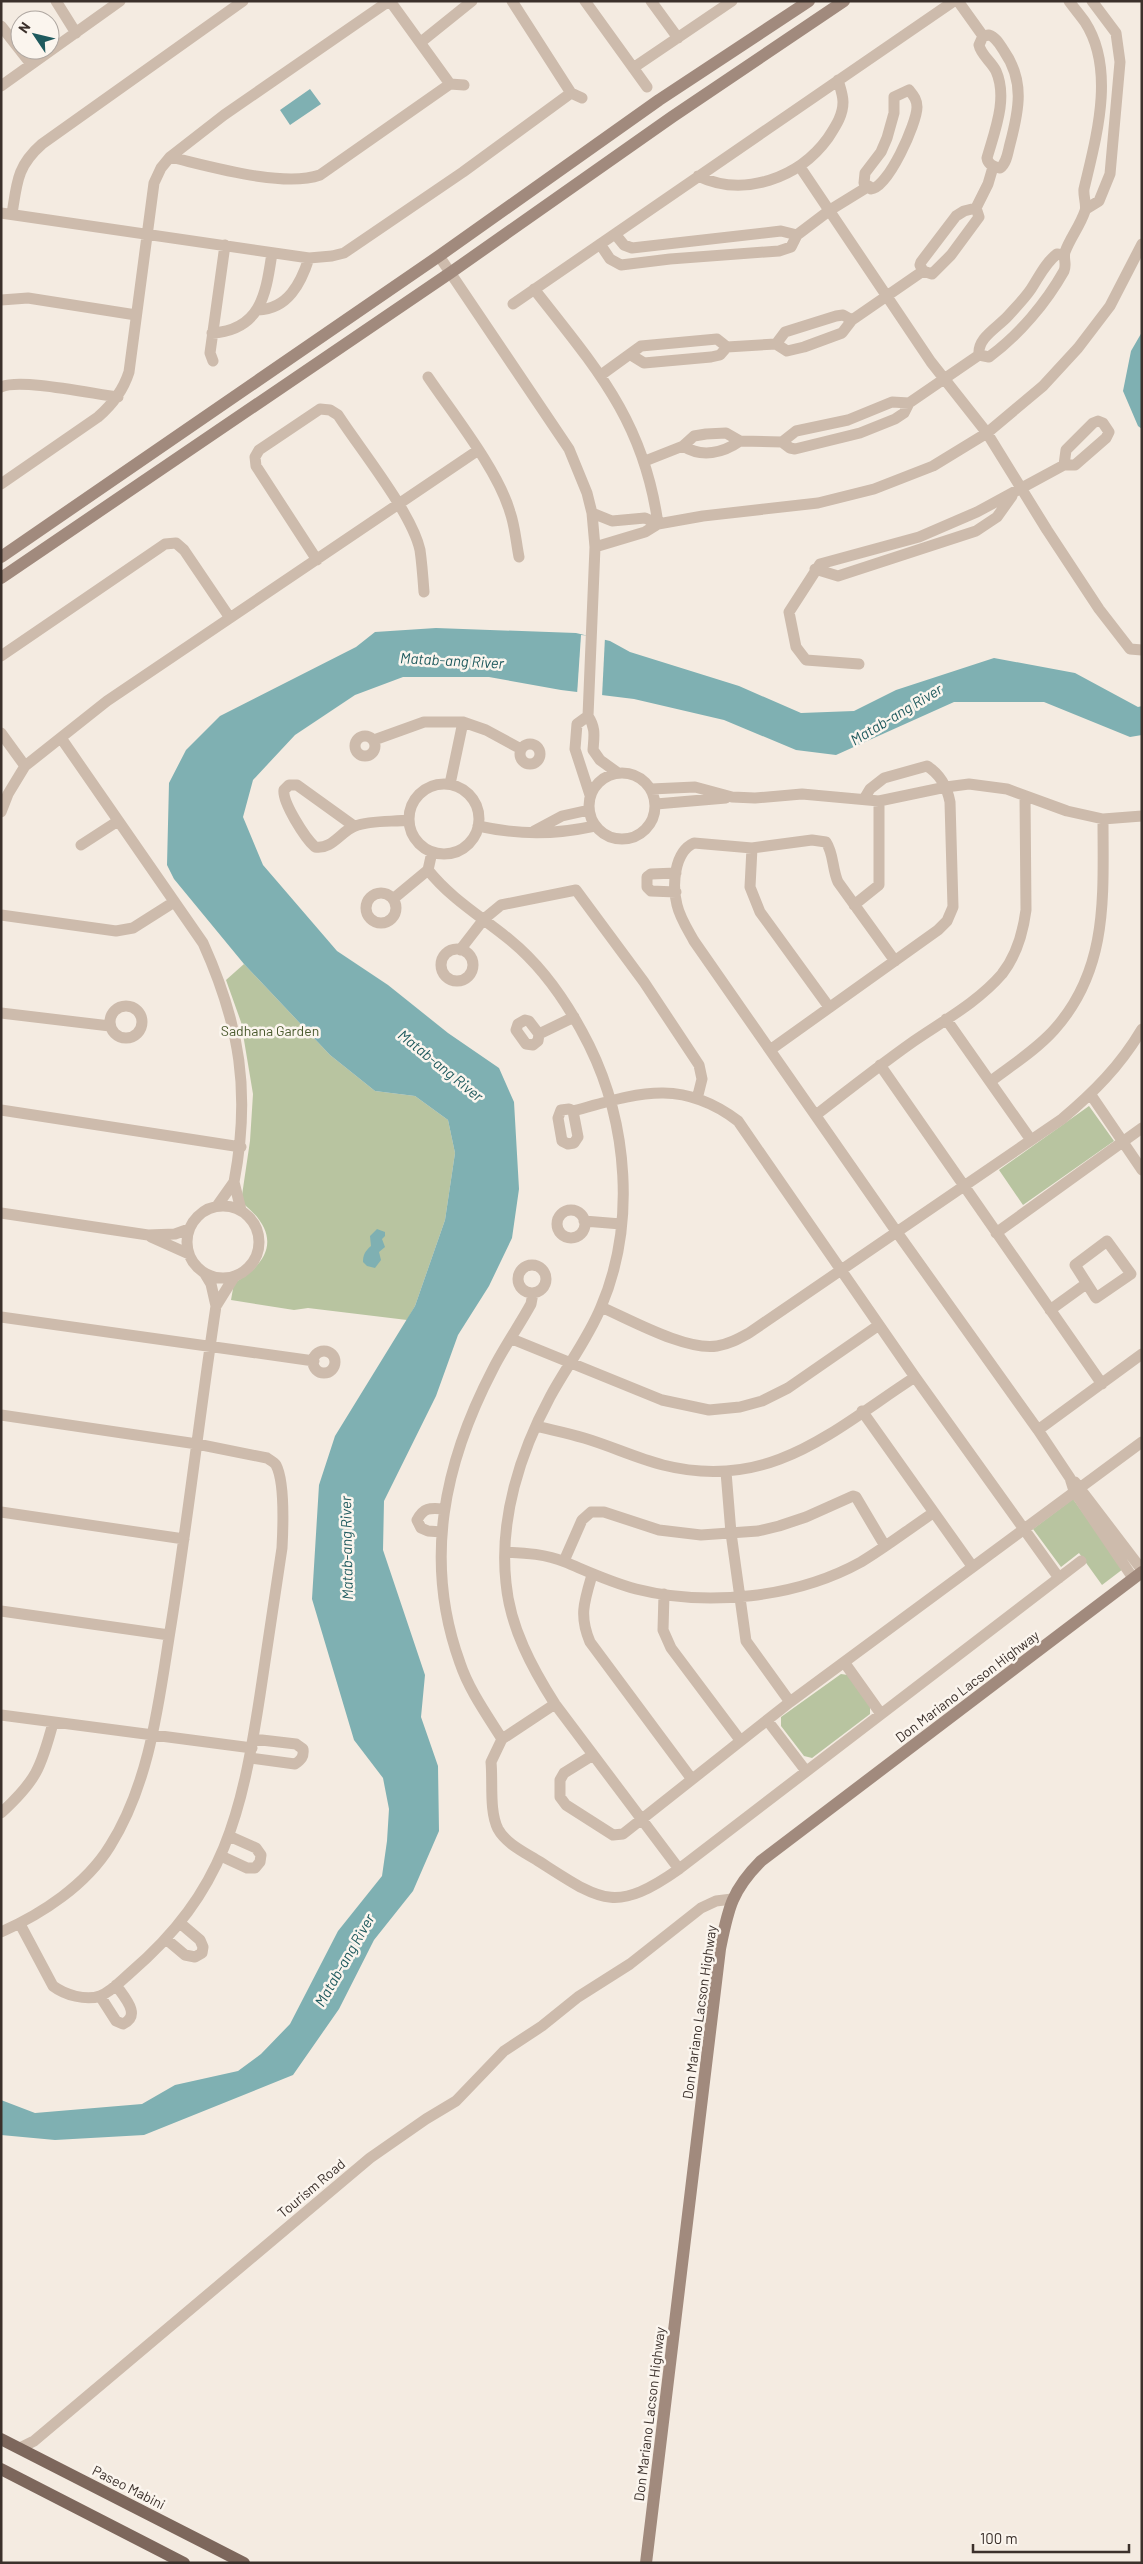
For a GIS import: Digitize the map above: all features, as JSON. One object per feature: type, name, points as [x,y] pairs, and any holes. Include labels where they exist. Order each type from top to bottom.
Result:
[{"type":"main road","name":"Paseo Mabini","points":[[2,2442],[20,2448],[238,2561]]},
{"type":"main road","points":[[1,2469],[184,2563]]},
{"type":"street","points":[[56,1],[76,33]]},
{"type":"street","points":[[1,86],[120,1]]},
{"type":"street","points":[[243,1],[42,144],[28,156],[18,173],[6,213],[309,258],[332,256],[344,253],[463,172],[571,93]]},
{"type":"street","points":[[1,484],[98,417],[118,397],[129,372],[154,184],[161,168],[170,158],[224,115],[389,1],[421,42],[450,84]]},
{"type":"street","points":[[421,42],[472,1]]},
{"type":"street","points":[[512,1],[571,93],[582,98]]},
{"type":"street","points":[[585,1],[647,87]]},
{"type":"street","points":[[651,1],[678,38]]},
{"type":"street","points":[[633,68],[732,1]]},
{"type":"street","points":[[1,557],[439,256],[659,100],[809,1]]},
{"type":"street","points":[[1,578],[450,273],[664,123],[844,1]]},
{"type":"street","points":[[513,304],[954,1]]},
{"type":"street","points":[[958,1],[983,36]]},
{"type":"street","points":[[979,355],[986,358],[994,354],[1027,322],[1064,270],[1064,255],[1086,209],[1084,190],[1090,170],[1101,93],[1101,68],[1093,38],[1086,23],[1068,1]]},
{"type":"street","points":[[1086,209],[1100,201],[1110,174],[1119,93],[1120,62],[1116,33],[1092,1]]},
{"type":"street","points":[[1,26],[31,64]]},
{"type":"street","points":[[989,35],[994,37],[1009,58],[1020,84],[1018,108],[1004,165],[1000,168],[993,166],[988,162],[987,158],[998,115],[1001,83],[994,67],[980,49],[979,42],[983,36],[989,35]]},
{"type":"street","points":[[698,176],[721,184],[751,185],[784,175],[800,167],[825,142],[840,118],[843,103],[838,80]]},
{"type":"street","points":[[170,158],[248,174],[308,180],[320,175],[450,84],[464,85]]},
{"type":"street","points":[[909,90],[915,98],[917,107],[904,146],[878,186],[874,189],[868,186],[863,180],[887,138],[894,113],[894,97],[909,90]]},
{"type":"street","points":[[1101,93],[1119,93]]},
{"type":"street","points":[[976,208],[964,211],[956,216],[921,262],[920,265],[923,271],[932,274],[951,255],[979,218],[976,208],[988,184],[993,166]]},
{"type":"street","points":[[800,167],[945,380],[987,433],[1017,492],[1130,649],[1142,650]]},
{"type":"street","points":[[600,244],[610,259],[621,266],[670,259],[779,251],[791,247],[797,235],[830,210],[868,186]]},
{"type":"street","points":[[614,234],[624,245],[632,248],[781,231],[797,235]]},
{"type":"street","points":[[595,548],[646,532],[658,524],[703,516],[818,503],[874,489],[933,466],[987,433],[1043,386],[1078,348],[1110,306],[1142,244]]},
{"type":"street","points":[[213,361],[210,353],[212,333],[225,245]]},
{"type":"street","points":[[212,333],[226,332],[250,318],[258,310],[265,294],[272,252]]},
{"type":"street","points":[[979,355],[978,348],[982,340],[994,331],[1024,297],[1047,262],[1057,254],[1064,255]]},
{"type":"street","points":[[439,256],[569,449],[582,476],[592,513],[595,548],[593,636],[588,716],[594,724],[593,750],[600,760],[618,773]]},
{"type":"street","points":[[258,310],[266,310],[292,294],[300,283],[309,258]]},
{"type":"street","points":[[601,375],[631,356],[642,346],[661,343],[717,339],[727,347],[776,344],[786,351],[804,347],[842,333],[852,320],[923,271]]},
{"type":"street","points":[[534,290],[601,375],[635,433],[645,461],[658,524]]},
{"type":"street","points":[[1,300],[28,298],[136,314]]},
{"type":"street","points":[[776,344],[786,332],[836,316],[843,315],[852,320]]},
{"type":"street","points":[[631,356],[644,363],[711,357],[720,356],[727,347]]},
{"type":"street","points":[[645,461],[683,446],[694,436],[706,434],[726,433],[740,441],[782,442],[795,449],[860,433],[901,416],[909,403],[979,355]]},
{"type":"street","points":[[428,377],[493,475],[510,511],[519,557]]},
{"type":"street","points":[[1,387],[8,384],[26,385],[118,397]]},
{"type":"street","points":[[782,442],[796,432],[848,420],[892,402],[909,403]]},
{"type":"street","points":[[317,560],[256,466],[255,457],[259,450],[320,409],[330,410],[338,415],[414,532],[420,550],[424,592]]},
{"type":"street","points":[[683,446],[699,454],[724,451],[740,441]]},
{"type":"street","points":[[1,812],[8,794],[25,766],[107,701],[477,450]]},
{"type":"street","points":[[859,664],[806,660],[796,647],[789,612],[792,604],[804,592],[815,569],[820,564],[919,537],[1017,492],[1064,464]]},
{"type":"street","points":[[815,569],[838,576],[976,531],[997,518],[1017,492]]},
{"type":"street","points":[[592,513],[612,521],[645,518],[658,524]]},
{"type":"street","points":[[1,656],[165,544],[176,543],[184,550],[230,618]]},
{"type":"street","points":[[588,716],[577,724],[576,749],[590,795],[589,810],[595,826],[603,834],[623,840],[634,838],[650,824],[656,804],[651,789],[642,779],[631,774],[618,773],[601,780],[590,795]]},
{"type":"street","points":[[374,740],[424,722],[462,722],[486,730],[521,749]]},
{"type":"street","points":[[450,784],[462,722]]},
{"type":"street","points":[[1,733],[25,766]]},
{"type":"street","points":[[61,738],[203,943],[217,973],[233,1024],[243,1110],[241,1147],[234,1182],[217,1206]]},
{"type":"street","points":[[770,1050],[938,930],[947,921],[953,907],[950,802],[946,787],[932,769],[927,766],[921,767],[909,773],[884,778],[870,789],[864,799]]},
{"type":"street","points":[[438,784],[450,784],[460,788],[476,804],[479,815],[478,826],[474,837],[461,849],[444,854],[432,852],[416,839],[409,820],[411,808],[417,797],[426,789],[438,784]]},
{"type":"street","points":[[656,804],[732,797],[755,798],[802,794],[879,801],[969,784],[990,786],[1026,796],[1067,811],[1103,819],[1142,816]]},
{"type":"street","points":[[354,826],[297,785],[289,785],[284,790],[284,796],[293,814],[315,847],[322,847],[339,839],[354,826],[409,820]]},
{"type":"street","points":[[651,789],[695,787],[732,797]]},
{"type":"street","points":[[816,1115],[880,1065],[985,991],[1002,973],[1015,952],[1024,928],[1026,796]]},
{"type":"street","points":[[854,905],[879,885],[879,801]]},
{"type":"street","points":[[534,831],[562,816],[589,810]]},
{"type":"street","points":[[991,1081],[1020,1060],[1053,1031],[1065,1016],[1085,982],[1100,932],[1103,904],[1103,819]]},
{"type":"street","points":[[82,846],[118,821]]},
{"type":"street","points":[[478,826],[509,832],[534,831],[549,834],[595,826]]},
{"type":"street","points":[[895,961],[854,905],[834,873],[831,850],[826,842],[812,840],[752,848],[694,843],[686,846],[679,856],[676,873],[677,905],[694,941],[896,1231],[1130,1563],[1139,1573]]},
{"type":"street","points":[[752,848],[750,887],[760,912],[829,1007]]},
{"type":"street","points":[[393,899],[428,870],[432,852]]},
{"type":"street","points":[[428,870],[446,891],[484,919],[532,961],[574,1018],[590,1046],[610,1101],[622,1158],[621,1224],[613,1274],[601,1307],[536,1426],[525,1450],[515,1481],[506,1552],[506,1583],[513,1617],[530,1662],[555,1704],[679,1869]]},
{"type":"street","points":[[676,873],[651,874],[647,877],[646,887],[651,891],[676,892]]},
{"type":"street","points":[[460,950],[492,910],[511,902],[576,890],[699,1065],[702,1079],[698,1099]]},
{"type":"street","points":[[1,915],[116,931],[133,928],[174,902]]},
{"type":"street","points":[[1,1013],[110,1026]]},
{"type":"street","points":[[539,1034],[574,1018]]},
{"type":"street","points":[[946,1019],[1031,1140]]},
{"type":"street","points":[[601,1307],[697,1346],[715,1346],[732,1342],[749,1333],[1062,1119],[1090,1095],[1122,1062],[1142,1029]]},
{"type":"street","points":[[880,1065],[1102,1384]]},
{"type":"street","points":[[573,1111],[654,1092],[671,1093],[698,1099],[721,1108],[738,1121],[914,1376],[1059,1578]]},
{"type":"street","points":[[1090,1095],[1142,1170]]},
{"type":"street","points":[[1,1110],[241,1147]]},
{"type":"street","points":[[996,1233],[1142,1128]]},
{"type":"street","points":[[234,1182],[241,1210]]},
{"type":"street","points":[[217,1206],[230,1206],[241,1210],[256,1226],[259,1246],[251,1266],[234,1277],[220,1279],[205,1274],[197,1268],[189,1254],[187,1239],[189,1229],[196,1218],[206,1210],[217,1206]]},
{"type":"street","points":[[1,1213],[148,1235],[174,1234],[189,1229]]},
{"type":"street","points":[[584,1221],[621,1224]]},
{"type":"street","points":[[148,1235],[189,1254]]},
{"type":"street","points":[[1107,1241],[1130,1273],[1130,1276],[1096,1298],[1086,1284],[1075,1265],[1107,1241]]},
{"type":"street","points":[[1,1932],[20,1924],[64,1895],[109,1848],[131,1802],[152,1735],[184,1539],[216,1306],[211,1284],[205,1274]]},
{"type":"street","points":[[216,1306],[234,1277]]},
{"type":"street","points":[[1050,1310],[1086,1284]]},
{"type":"street","points":[[502,1739],[475,1696],[460,1664],[446,1617],[441,1576],[442,1532],[444,1509],[452,1470],[465,1431],[493,1368],[512,1339],[531,1304],[533,1293]]},
{"type":"street","points":[[1,1317],[210,1348],[314,1361]]},
{"type":"street","points":[[512,1339],[662,1400],[708,1410],[740,1407],[762,1401],[788,1388],[879,1325]]},
{"type":"street","points":[[1038,1430],[1142,1354]]},
{"type":"street","points":[[536,1426],[584,1438],[662,1465],[690,1471],[726,1472],[754,1468],[799,1453],[914,1376]]},
{"type":"street","points":[[862,1411],[972,1566]]},
{"type":"street","points":[[1,1415],[197,1444],[267,1458],[275,1463],[278,1472],[284,1524],[282,1548],[251,1748],[241,1799],[221,1856],[198,1898],[166,1939],[116,1985],[100,1996],[76,1996],[63,1993],[54,1986],[20,1924]]},
{"type":"street","points":[[593,1755],[564,1773],[560,1780],[560,1797],[566,1805],[613,1835],[623,1834],[691,1778],[790,1702],[1077,1488],[1142,1442]]},
{"type":"street","points":[[726,1472],[731,1533],[746,1640],[749,1648],[790,1702]]},
{"type":"street","points":[[564,1561],[582,1520],[591,1512],[604,1512],[660,1530],[701,1535],[758,1531],[779,1526],[806,1517],[853,1496],[856,1497],[885,1546]]},
{"type":"street","points":[[442,1532],[420,1528],[417,1520],[421,1512],[430,1508],[444,1509]]},
{"type":"street","points":[[1,1512],[184,1539]]},
{"type":"street","points":[[506,1552],[536,1554],[564,1561],[592,1575],[636,1589],[664,1594],[716,1598],[739,1596],[799,1586],[825,1577],[861,1561],[933,1513]]},
{"type":"street","points":[[555,1704],[502,1739],[492,1762],[495,1820],[499,1831],[509,1842],[583,1890],[608,1897],[623,1898],[654,1886],[679,1869],[1081,1561]]},
{"type":"street","name":"Don Mariano Lacson Highway","points":[[646,2563],[720,1949],[732,1899],[743,1879],[760,1861],[1139,1573]]},
{"type":"street","points":[[592,1575],[583,1612],[583,1625],[590,1642],[691,1778]]},
{"type":"street","points":[[664,1594],[663,1630],[671,1648],[740,1740]]},
{"type":"street","points":[[1,1611],[169,1635]]},
{"type":"street","points":[[844,1662],[881,1714]]},
{"type":"street","points":[[1,1715],[251,1748]]},
{"type":"street","points":[[767,1720],[806,1771]]},
{"type":"street","points":[[1,1813],[26,1790],[37,1773],[53,1723]]},
{"type":"street","points":[[221,1856],[247,1868],[255,1868],[260,1862],[261,1855],[256,1848],[229,1836]]},
{"type":"street","name":"Tourism Road","points":[[20,2448],[34,2441],[370,2158],[426,2118],[456,2101],[504,2052],[542,2026],[578,1997],[630,1964],[701,1908],[716,1901],[732,1899]]},
{"type":"street","points":[[166,1939],[186,1955],[195,1957],[202,1953],[203,1947],[200,1940],[180,1923]]},
{"type":"street","points":[[100,1996],[116,2022],[123,2024],[129,2021],[132,2011],[116,1985]]},
{"type":"green space","name":"Sadhana Garden","points":[[244,964],[330,1055],[375,1091],[415,1096],[448,1120],[455,1153],[445,1220],[415,1306],[407,1320],[308,1308],[294,1310],[231,1300],[234,1283],[258,1265],[267,1245],[266,1234],[262,1224],[241,1202],[250,1141],[253,1094],[241,1022],[226,980]]},
{"type":"green space","points":[[1089,1106],[1114,1141],[1023,1205],[999,1170]]},
{"type":"green space","points":[[1073,1499],[1123,1569],[1102,1585],[1079,1553],[1061,1567],[1033,1529]]},
{"type":"green space","points":[[841,1674],[848,1675],[870,1706],[870,1714],[812,1758],[804,1756],[781,1726],[781,1717]]},
{"type":"water","points":[[310,89],[321,104],[290,125],[280,110]]},
{"type":"water","points":[[1142,332],[1142,429],[1138,426],[1123,391],[1131,351]]},
{"type":"water","name":"Matab-ang River","points":[[436,628],[576,633],[610,641],[630,652],[739,686],[801,713],[854,711],[896,690],[994,658],[1075,673],[1138,707],[1142,706],[1142,735],[1130,737],[1044,702],[954,702],[836,755],[796,750],[724,720],[634,699],[561,690],[489,677],[403,677],[355,695],[295,735],[253,780],[243,817],[263,865],[337,951],[388,985],[448,1033],[499,1068],[514,1102],[519,1189],[512,1238],[489,1286],[458,1335],[436,1396],[384,1501],[383,1550],[425,1675],[421,1717],[438,1766],[439,1831],[413,1891],[374,1940],[339,2009],[293,2075],[144,2135],[55,2140],[1,2135],[1,2100],[35,2113],[142,2104],[175,2085],[238,2071],[261,2054],[290,2024],[338,1931],[382,1876],[389,1809],[383,1778],[354,1740],[312,1599],[319,1485],[335,1436],[415,1306],[445,1220],[455,1153],[448,1120],[415,1096],[375,1091],[330,1055],[244,964],[174,879],[167,865],[169,783],[186,750],[220,716],[356,647],[375,632]]},
{"type":"water","points":[[377,1229],[385,1232],[385,1236],[382,1239],[385,1247],[379,1252],[381,1260],[375,1268],[367,1266],[363,1260],[365,1253],[371,1246],[370,1236]]},
{"type":"pier","points":[[581,635],[605,637],[602,697],[577,695]]}]
